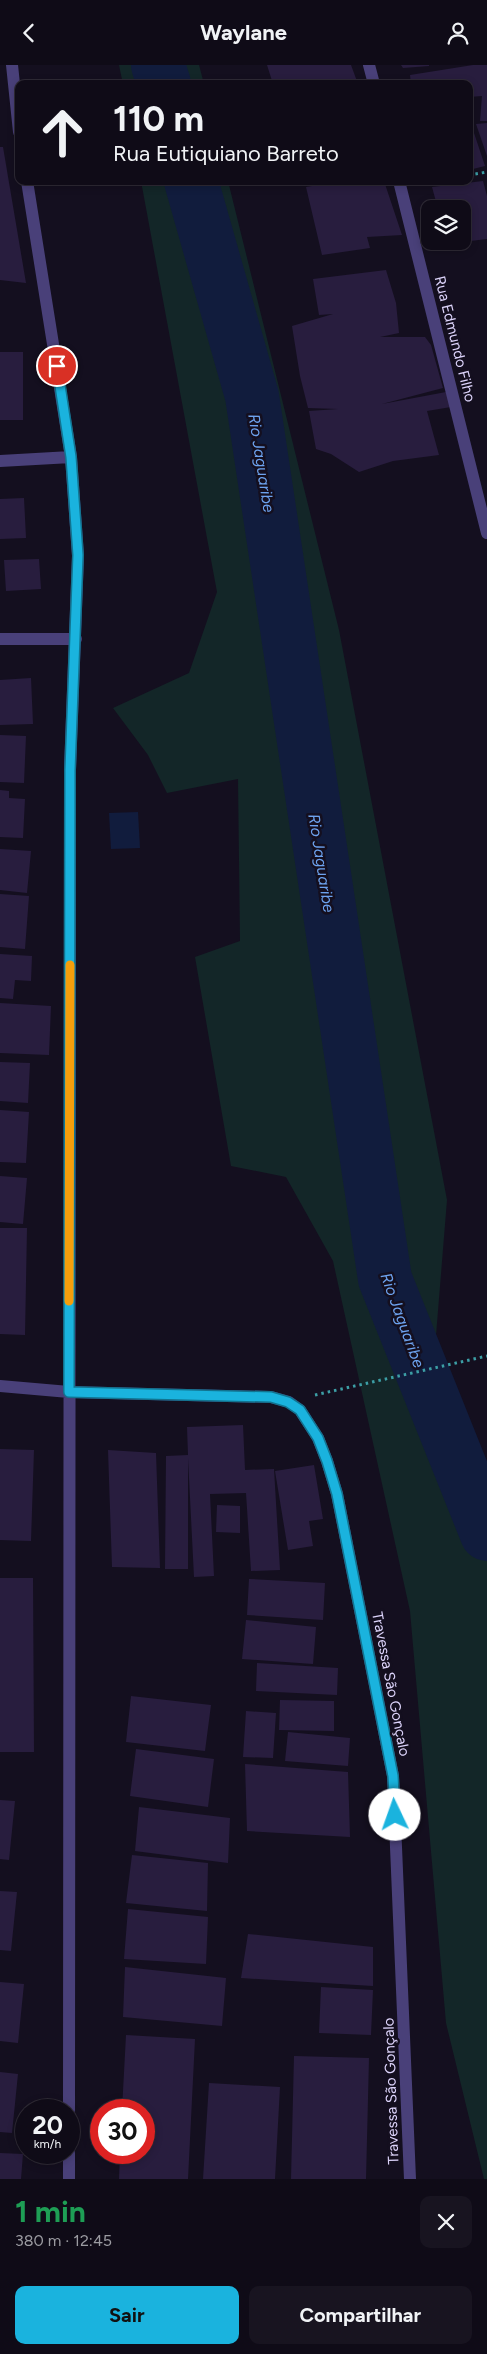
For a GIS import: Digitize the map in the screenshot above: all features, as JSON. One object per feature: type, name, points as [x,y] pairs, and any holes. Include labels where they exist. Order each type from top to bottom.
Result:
[{"type":"street","points":[[12,65],[15,94]]},
{"type":"street","points":[[369,65],[373,80]]},
{"type":"street","points":[[28,185],[71,457],[78,555],[70,770],[69,2099]]},
{"type":"street","name":"Rua Edmundo Filho","points":[[400,185],[487,533]]},
{"type":"street","points":[[0,461],[71,457]]},
{"type":"street","points":[[0,639],[76,639]]},
{"type":"street","points":[[0,1387],[69,1392],[271,1397],[288,1402]]},
{"type":"street","name":"Travessa São Gonçalo","points":[[288,1402],[300,1410],[318,1438],[337,1494],[393,1776],[410,2179]]},
{"type":"street","points":[[68,2164],[68,2179]]},
{"type":"path","points":[[473,174],[487,172]]},
{"type":"path","points":[[288,1402],[351,1385],[487,1356]]},
{"type":"green space","points":[[119,65],[199,65],[203,80],[122,80]]},
{"type":"green space","points":[[142,185],[229,185],[339,630],[447,1200],[434,1360],[487,1484],[487,2179],[484,2179],[446,2023],[410,1611],[333,1261],[286,1177],[231,1166],[195,957],[240,941],[238,779],[167,793],[148,755],[113,708],[189,673],[217,592]]},
{"type":"water","points":[[138,812],[140,848],[111,849],[109,813]]},
{"type":"building","points":[[267,65],[351,65],[357,80],[272,80]]},
{"type":"building","points":[[401,65],[429,65],[429,66],[403,68]]},
{"type":"building","points":[[473,65],[487,65],[487,121],[480,121],[482,96],[473,97],[473,80],[411,80],[410,75]]},
{"type":"building","points":[[487,123],[487,156],[476,124]]},
{"type":"building","points":[[473,130],[485,166],[473,169]]},
{"type":"building","points":[[0,147],[3,147],[26,283],[0,280]]},
{"type":"building","points":[[483,181],[487,196],[487,239],[471,241],[471,200],[436,200],[432,187],[473,185],[473,182]]},
{"type":"building","points":[[318,185],[385,185],[402,235],[367,237],[370,248],[322,255],[306,187]]},
{"type":"building","points":[[386,270],[396,303],[399,333],[380,337],[425,337],[431,345],[443,388],[382,404],[446,392],[451,407],[427,411],[439,455],[393,461],[359,472],[331,454],[316,449],[309,411],[338,409],[308,408],[300,376],[292,326],[333,314],[319,315],[313,279]]},
{"type":"building","points":[[0,352],[23,352],[23,420],[0,420]]},
{"type":"building","points":[[24,498],[26,538],[0,539],[0,499]]},
{"type":"building","points":[[39,559],[41,589],[6,591],[4,560]]},
{"type":"building","points":[[31,678],[33,724],[0,725],[0,680]]},
{"type":"building","points":[[0,735],[26,736],[24,783],[0,782]]},
{"type":"building","points":[[0,790],[9,791],[9,798],[25,799],[23,838],[0,837]]},
{"type":"building","points":[[0,849],[31,851],[27,893],[0,890]]},
{"type":"building","points":[[0,894],[29,896],[25,949],[0,947]]},
{"type":"building","points":[[0,954],[32,956],[31,981],[15,980],[13,999],[0,998]]},
{"type":"building","points":[[0,1003],[51,1006],[49,1055],[0,1053]]},
{"type":"building","points":[[0,1062],[30,1063],[28,1103],[0,1101]]},
{"type":"building","points":[[0,1110],[29,1112],[26,1163],[0,1162]]},
{"type":"building","points":[[0,1176],[27,1178],[23,1224],[0,1222]]},
{"type":"building","points":[[0,1228],[27,1228],[25,1335],[0,1334]]},
{"type":"building","points":[[243,1425],[245,1470],[274,1469],[280,1570],[251,1571],[246,1493],[210,1494],[214,1576],[194,1577],[188,1458],[188,1569],[165,1569],[166,1456],[188,1455],[187,1427]]},
{"type":"building","points":[[0,1449],[34,1450],[31,1541],[0,1540]]},
{"type":"building","points":[[108,1450],[156,1453],[160,1568],[112,1567]]},
{"type":"building","points":[[314,1465],[323,1519],[309,1521],[313,1546],[288,1550],[275,1471]]},
{"type":"building","points":[[217,1505],[240,1506],[240,1533],[216,1532]]},
{"type":"building","points":[[0,1578],[33,1578],[34,1752],[0,1752]]},
{"type":"building","points":[[249,1579],[325,1583],[323,1620],[247,1615]]},
{"type":"building","points":[[246,1620],[316,1627],[313,1664],[242,1659]]},
{"type":"building","points":[[257,1663],[338,1668],[337,1695],[256,1691]]},
{"type":"building","points":[[131,1696],[211,1705],[205,1751],[126,1742]]},
{"type":"building","points":[[280,1700],[334,1701],[334,1731],[279,1730]]},
{"type":"building","points":[[246,1711],[276,1713],[273,1758],[243,1757]]},
{"type":"building","points":[[288,1732],[350,1738],[348,1766],[285,1761]]},
{"type":"building","points":[[136,1749],[214,1759],[208,1807],[130,1796]]},
{"type":"building","points":[[245,1764],[348,1772],[350,1837],[247,1831]]},
{"type":"building","points":[[0,1800],[15,1801],[9,1860],[0,1859]]},
{"type":"building","points":[[139,1807],[230,1818],[228,1863],[135,1851]]},
{"type":"building","points":[[132,1855],[208,1863],[207,1911],[126,1903]]},
{"type":"building","points":[[0,1891],[17,1892],[11,1951],[0,1950]]},
{"type":"building","points":[[128,1909],[208,1917],[206,1964],[124,1959]]},
{"type":"building","points":[[248,1934],[373,1947],[373,1986],[241,1978]]},
{"type":"building","points":[[125,1967],[226,1978],[222,2026],[123,2017]]},
{"type":"building","points":[[0,1982],[24,1984],[18,2043],[0,2041]]},
{"type":"building","points":[[321,1987],[373,1990],[371,2035],[319,2033]]},
{"type":"building","points":[[126,2035],[195,2039],[188,2179],[119,2179],[120,2164],[155,2164],[155,2099],[123,2099]]},
{"type":"building","points":[[294,2056],[369,2058],[366,2179],[291,2179]]},
{"type":"building","points":[[0,2072],[18,2074],[12,2133],[0,2132]]},
{"type":"building","points":[[209,2083],[280,2087],[275,2179],[203,2179]]},
{"type":"building","points":[[0,2153],[15,2154],[15,2164],[22,2164],[21,2179],[0,2179]]},
{"type":"waterway","name":"Rio Jaguaribe","points":[[158,65],[163,80]]},
{"type":"waterway","name":"Rio Jaguaribe","points":[[192,185],[252,396],[385,1279],[487,1534]]},
{"type":"slow traffic","points":[[69,1301],[70,965]]},
{"type":"route","points":[[57,366],[71,457],[78,555],[70,770],[69,1392],[271,1397],[288,1402],[300,1410],[318,1438],[337,1494],[393,1776],[395,1815]]}]
